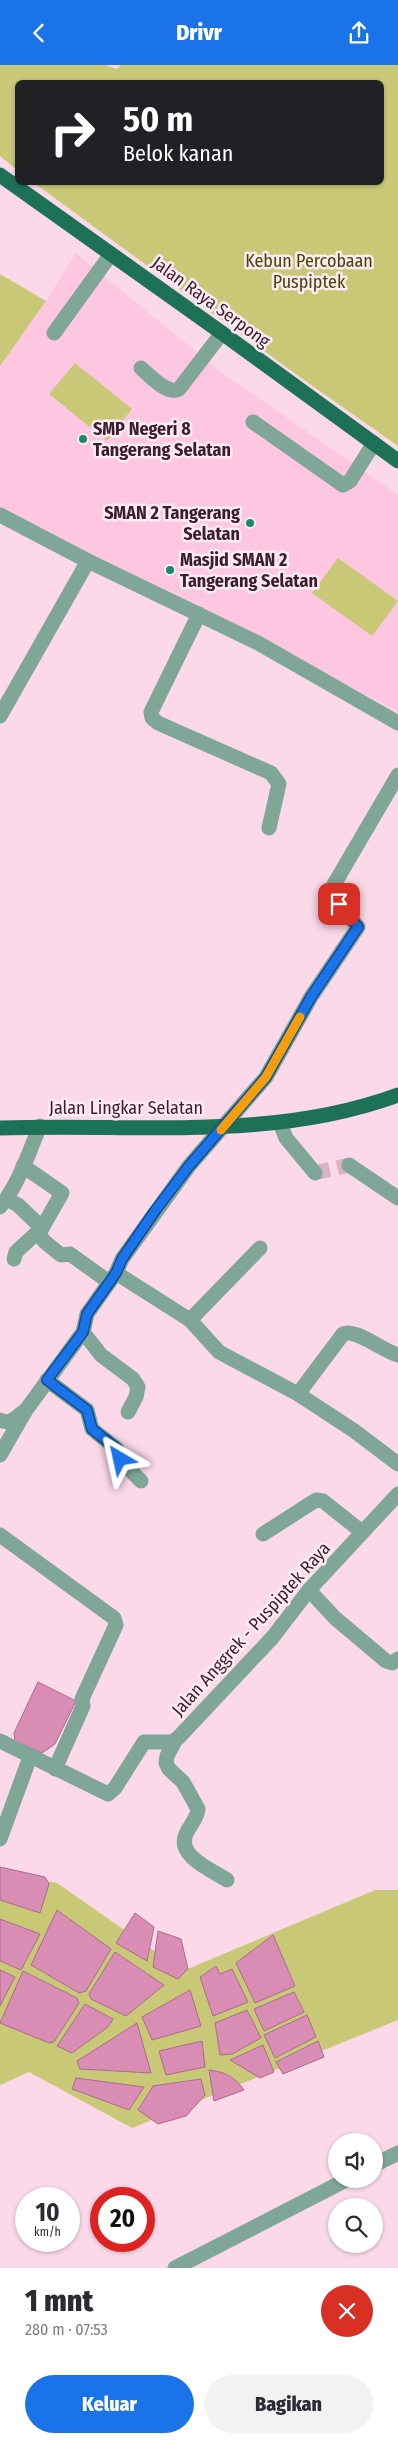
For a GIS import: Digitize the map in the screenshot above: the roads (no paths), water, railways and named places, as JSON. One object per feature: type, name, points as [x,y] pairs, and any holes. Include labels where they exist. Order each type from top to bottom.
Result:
[{"type":"main road","name":"Jalan Raya Serpong","points":[[0,175],[398,461]]},
{"type":"main road","name":"Jalan Lingkar Selatan","points":[[0,1128],[223,1128],[280,1123],[339,1113],[366,1107],[398,1095]]},
{"type":"street","points":[[54,333],[111,253]]},
{"type":"street","points":[[141,368],[168,390],[175,391],[179,389],[222,333]]},
{"type":"street","points":[[254,422],[343,485],[350,481],[374,443]]},
{"type":"street","points":[[0,515],[88,561],[258,643],[398,723]]},
{"type":"street","points":[[0,716],[88,561]]},
{"type":"street","points":[[199,614],[151,712],[152,718],[158,723],[271,773],[280,784],[269,828]]},
{"type":"street","points":[[0,1455],[26,1410],[83,1332],[87,1314],[112,1278],[122,1259],[189,1166],[266,1077],[311,997],[358,927],[329,893],[398,775]]},
{"type":"street","points":[[280,1123],[286,1138],[315,1173]]},
{"type":"street","points":[[40,1127],[23,1166],[3,1203],[18,1205],[39,1230],[44,1243],[60,1255],[70,1254],[190,1320],[219,1352],[298,1394],[353,1430],[398,1464]]},
{"type":"street","points":[[349,1165],[398,1198]]},
{"type":"street","points":[[14,1259],[16,1252],[39,1230],[62,1193],[23,1166]]},
{"type":"street","points":[[190,1320],[260,1248]]},
{"type":"street","points":[[83,1332],[101,1355],[133,1379],[138,1387],[136,1397],[128,1412]]},
{"type":"street","points":[[298,1394],[343,1334],[348,1332],[356,1333],[386,1352],[398,1355]]},
{"type":"street","points":[[47,1380],[87,1410],[92,1429],[117,1449],[120,1459],[141,1481]]},
{"type":"street","points":[[0,1420],[5,1423],[11,1421],[26,1410]]},
{"type":"street","name":"Jalan Anggrek - Puspiptek Raya","points":[[0,1741],[108,1794],[115,1788],[144,1742],[175,1741],[272,1638],[309,1590],[398,1494]]},
{"type":"street","points":[[263,1534],[316,1499],[323,1501],[362,1533]]},
{"type":"street","points":[[0,1535],[114,1618],[116,1625],[82,1699],[83,1706],[55,1769]]},
{"type":"street","points":[[309,1590],[335,1618],[386,1661],[392,1663],[398,1659]]},
{"type":"street","points":[[175,1741],[167,1756],[166,1763],[169,1769],[183,1781],[198,1809],[185,1836],[184,1847],[188,1854],[227,1879]]},
{"type":"street","points":[[0,1836],[30,1757]]},
{"type":"street","points":[[383,2160],[398,2153]]},
{"type":"street","points":[[175,2268],[331,2188]]},
{"type":"tunnel","points":[[315,1173],[349,1165]]},
{"type":"place","name":"SMP Negeri 8 Tangerang Selatan","points":[[83,439]]},
{"type":"place","name":"SMAN 2 Tangerang Selatan","points":[[250,523]]},
{"type":"place","name":"Masjid SMAN 2 Tangerang Selatan","points":[[170,570]]},
{"type":"park label","name":"Kebun Percobaan Puspiptek","points":[[309,272]]}]
